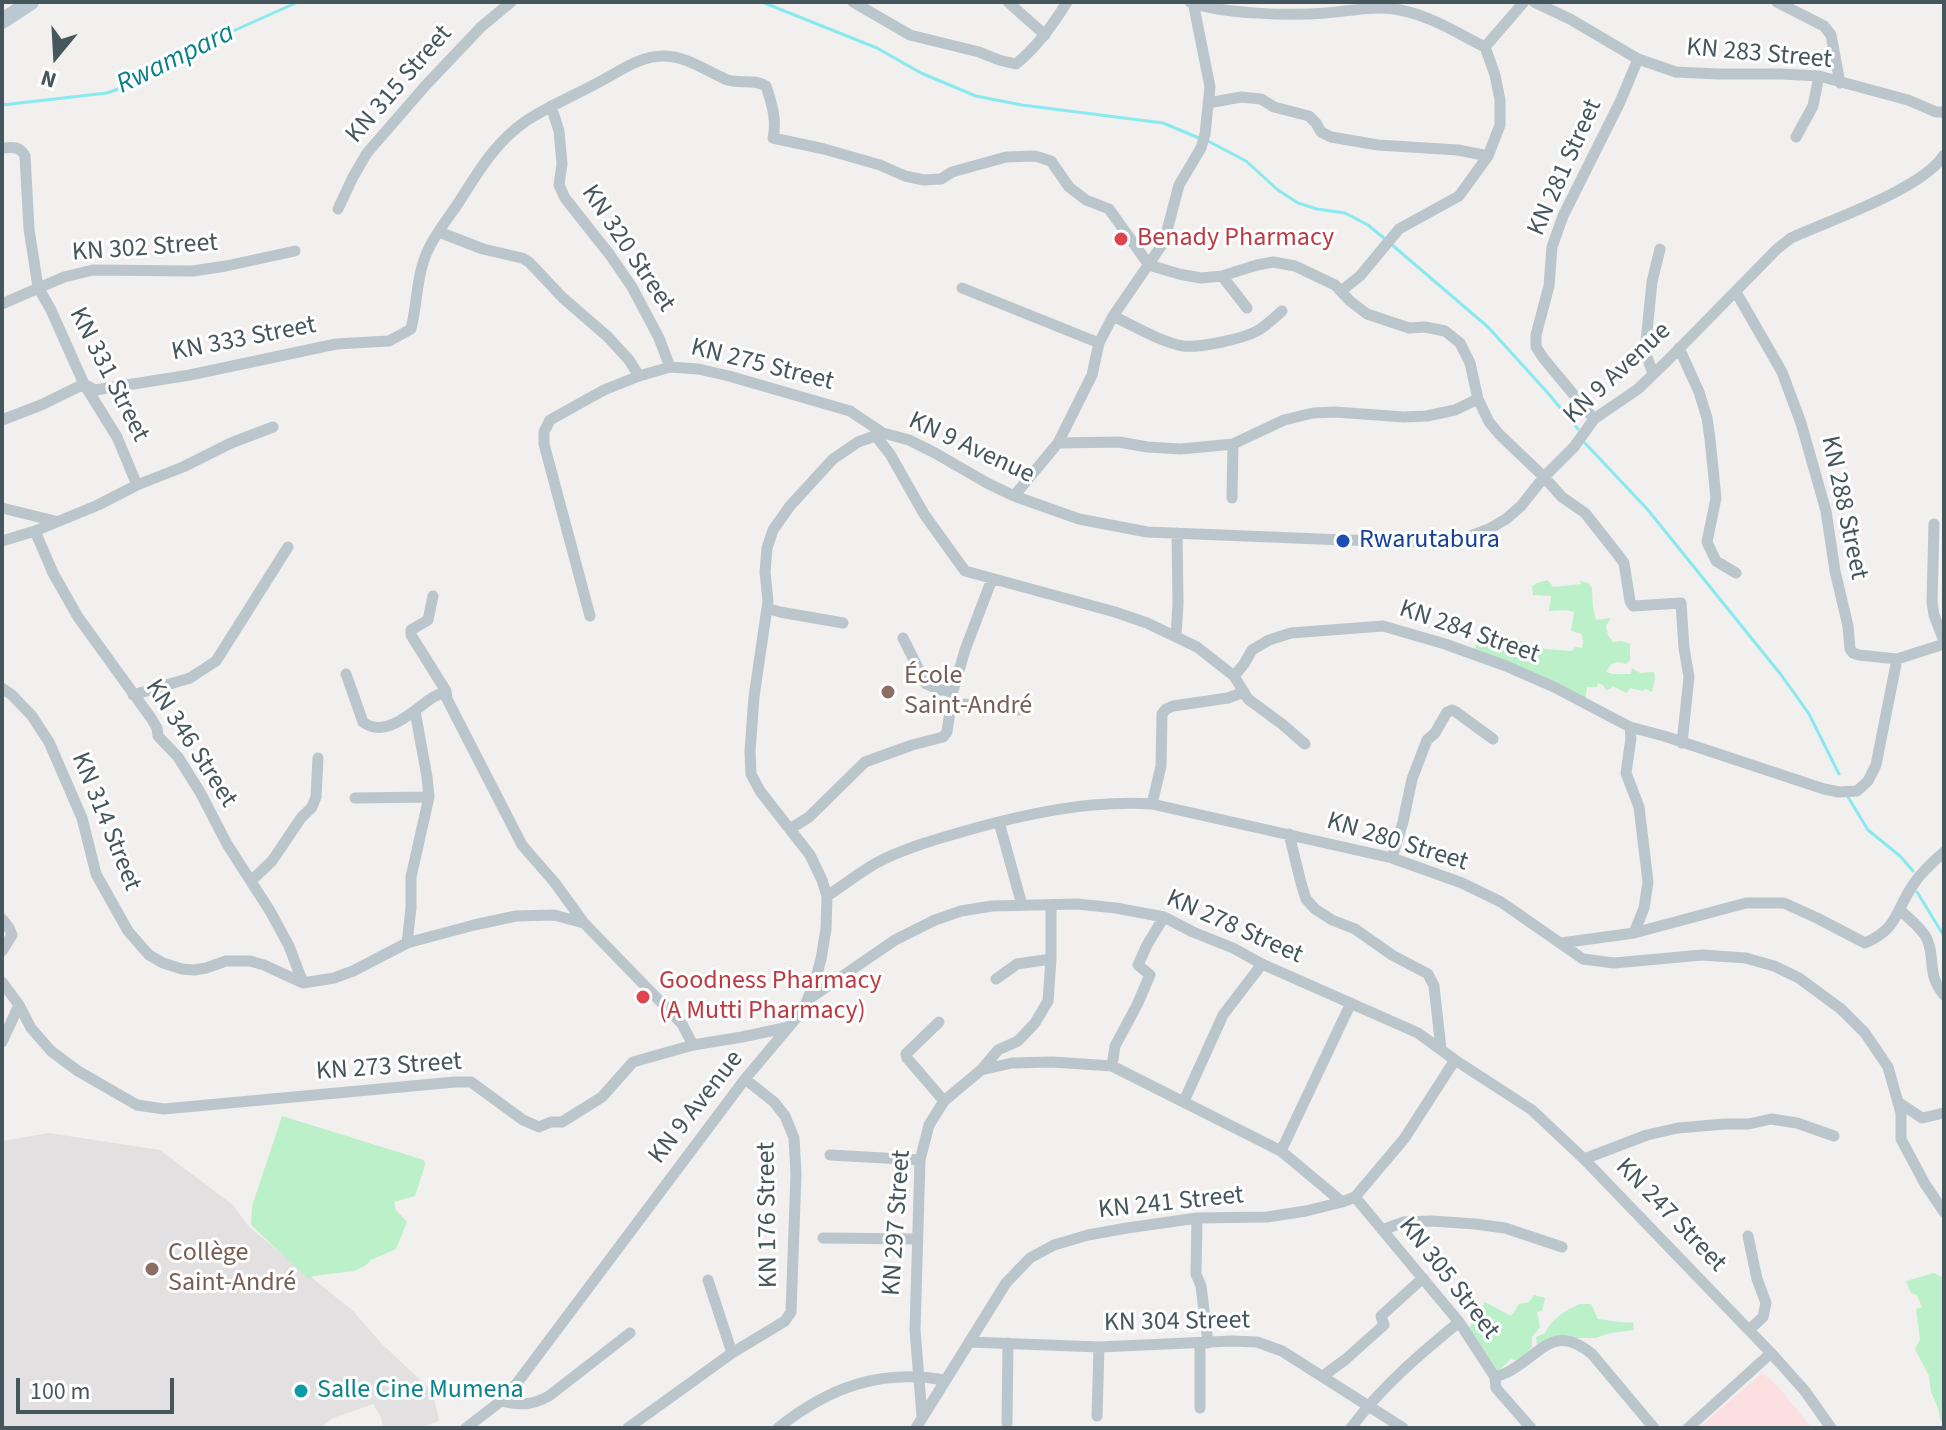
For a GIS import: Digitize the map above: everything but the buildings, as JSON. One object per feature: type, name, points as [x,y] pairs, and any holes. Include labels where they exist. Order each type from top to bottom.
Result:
[{"type":"main road","points":[[2,21],[31,2]]},
{"type":"street","name":"KN 315 Street","points":[[338,209],[353,177],[375,143],[481,27],[511,2]]},
{"type":"street","points":[[853,2],[910,35],[1016,64],[1045,35],[1067,2]]},
{"type":"street","points":[[1008,2],[1045,35]]},
{"type":"street","points":[[1485,47],[1524,2]]},
{"type":"street","name":"KN 283 Street","points":[[1534,2],[1638,59],[1676,72],[1819,76],[1944,112]]},
{"type":"street","points":[[1777,2],[1824,26],[1831,35],[1840,83]]},
{"type":"street","points":[[1014,496],[1058,443],[1092,375],[1099,343],[1113,316],[1164,242],[1179,185],[1201,148],[1210,87],[1192,3],[1224,9],[1290,13],[1397,9],[1422,16],[1485,47],[1500,100],[1500,125],[1488,156],[1459,196],[1399,229],[1360,276],[1341,291]]},
{"type":"street","points":[[639,376],[608,337],[563,298],[529,262],[439,232],[492,151],[524,122],[551,106],[631,65],[664,56],[689,61],[728,81],[752,81],[766,86],[773,109],[773,138],[880,165],[905,176],[924,180],[941,179],[952,172],[1006,157],[1035,156],[1051,161],[1069,187],[1086,200],[1109,209],[1149,265],[1201,278],[1222,276],[1273,262],[1295,266],[1335,285],[1367,314],[1409,328],[1445,331],[1460,343],[1475,380],[1478,399],[1489,422],[1562,497],[1585,513],[1619,556],[1624,563],[1633,606],[1681,603],[1689,677],[1682,743]]},
{"type":"street","name":"KN 281 Street","points":[[1594,419],[1544,359],[1536,347],[1536,335],[1549,286],[1552,247],[1563,216],[1638,59]]},
{"type":"street","points":[[1796,137],[1813,106],[1819,76]]},
{"type":"street","points":[[1208,103],[1241,97],[1261,99],[1274,107],[1309,116],[1321,132],[1331,137],[1488,156]]},
{"type":"street","name":"KN 320 Street","points":[[551,106],[559,131],[562,164],[559,185],[565,198],[632,287],[659,338],[670,367]]},
{"type":"street","name":"KN 331 Street","points":[[2,148],[18,148],[25,156],[29,229],[38,287],[84,384],[117,437],[137,485]]},
{"type":"street","name":"KN 9 Avenue","points":[[466,1428],[501,1401],[517,1383],[745,1079],[809,999],[821,959],[827,896],[810,855],[760,791],[751,774],[750,751],[754,697],[767,608],[767,548],[773,530],[790,506],[833,459],[858,442],[879,434],[909,440],[1014,496],[1079,519],[1147,532],[1443,542],[1468,537],[1489,529],[1521,506],[1574,447],[1594,419],[1638,389],[1768,257],[1791,238],[1920,179],[1944,155]]},
{"type":"street","name":"KN 333 Street","points":[[84,384],[95,390],[190,375],[336,344],[389,341],[411,329],[420,270],[439,232]]},
{"type":"street","points":[[1653,374],[1645,351],[1652,282],[1660,249]]},
{"type":"street","name":"KN 302 Street","points":[[2,304],[64,277],[93,270],[193,271],[295,251]]},
{"type":"street","points":[[1222,276],[1247,308]]},
{"type":"street","points":[[962,288],[1099,343]]},
{"type":"street","name":"KN 288 Street","points":[[1736,292],[1782,372],[1801,423],[1826,511],[1850,649],[1859,655],[1897,659],[1944,642]]},
{"type":"street","points":[[1113,316],[1167,341],[1183,346],[1199,346],[1257,331],[1282,311]]},
{"type":"street","points":[[1679,348],[1707,418],[1716,498],[1707,542],[1716,561],[1736,573]]},
{"type":"street","name":"KN 275 Street","points":[[590,616],[544,444],[544,432],[550,420],[604,390],[670,367],[729,376],[850,411],[879,434]]},
{"type":"street","points":[[2,420],[84,384]]},
{"type":"street","points":[[1058,443],[1119,442],[1181,449],[1233,444],[1284,420],[1313,413],[1427,416],[1455,410],[1478,399]]},
{"type":"street","points":[[2,541],[98,505],[231,443],[273,427]]},
{"type":"street","points":[[879,434],[924,514],[965,571],[1086,603],[1176,636],[1197,647],[1234,676],[1248,699],[1305,744]]},
{"type":"street","points":[[1232,498],[1233,444]]},
{"type":"street","points":[[2,508],[55,522]]},
{"type":"street","points":[[1934,524],[1932,602],[1944,642]]},
{"type":"street","name":"KN 346 Street","points":[[35,531],[53,573],[78,617],[151,718],[158,736],[178,757],[200,792],[227,844],[289,946],[303,983]]},
{"type":"street","points":[[1176,636],[1177,533]]},
{"type":"street","points":[[133,695],[190,678],[216,661],[288,547]]},
{"type":"street","points":[[790,829],[809,817],[865,762],[943,737],[947,732],[953,691],[965,650],[992,579]]},
{"type":"street","points":[[433,596],[428,620],[411,630],[411,635],[446,691],[447,699],[522,845],[584,923],[682,1024],[693,1045]]},
{"type":"street","points":[[767,608],[843,623]]},
{"type":"street","name":"KN 284 Street","points":[[1234,676],[1255,647],[1280,636],[1383,626],[1506,666],[1630,727],[1839,792],[1857,791],[1868,781],[1876,765],[1897,659]]},
{"type":"street","points":[[903,638],[926,684],[953,691]]},
{"type":"street","points":[[346,674],[363,722],[369,727],[398,722],[433,696],[446,691]]},
{"type":"street","name":"KN 314 Street","points":[[2,688],[32,716],[49,742],[82,818],[96,874],[128,931],[149,955],[182,969],[206,968],[226,961],[250,961],[303,983]]},
{"type":"street","points":[[1152,804],[1161,766],[1162,714],[1166,709],[1228,698],[1244,692]]},
{"type":"street","points":[[952,704],[1001,705],[1018,710]]},
{"type":"street","points":[[407,943],[411,877],[429,797],[415,711]]},
{"type":"street","points":[[1392,858],[1412,779],[1427,740],[1435,733],[1447,712],[1456,712],[1493,739]]},
{"type":"street","points":[[1630,727],[1626,773],[1639,807],[1648,882],[1644,908],[1634,933]]},
{"type":"street","points":[[251,881],[272,861],[312,807],[316,797],[318,758]]},
{"type":"street","points":[[355,798],[429,797]]},
{"type":"street","name":"KN 280 Street","points":[[827,896],[867,868],[914,846],[999,822],[1096,804],[1152,804],[1392,858],[1462,883],[1501,902],[1583,959],[1614,963],[1702,955],[1746,958],[1774,966],[1799,978],[1841,1009],[1865,1033],[1888,1067],[1901,1113],[1901,1139],[1944,1212]]},
{"type":"street","points":[[999,822],[1022,905]]},
{"type":"street","points":[[1289,834],[1306,899],[1315,909],[1355,929],[1392,955],[1428,974],[1434,986],[1441,1049]]},
{"type":"street","points":[[1561,943],[1634,933],[1746,903],[1784,903],[1865,943],[1885,931],[1913,884],[1944,852]]},
{"type":"street","name":"KN 278 Street","points":[[809,999],[895,940],[935,920],[961,911],[992,906],[1077,904],[1164,917],[1418,1033],[1455,1060]]},
{"type":"street","points":[[981,1070],[998,1050],[1018,1041],[1035,1023],[1048,1001],[1051,906]]},
{"type":"street","points":[[1900,910],[1927,939],[1931,969],[1937,987],[1944,995]]},
{"type":"street","points":[[303,983],[334,978],[407,943],[516,916],[554,915],[584,923]]},
{"type":"street","points":[[1112,1066],[1115,1046],[1150,975],[1138,965],[1164,917]]},
{"type":"street","points":[[2,919],[12,935],[2,951]]},
{"type":"street","points":[[996,979],[1017,964],[1051,959]]},
{"type":"street","points":[[1184,1101],[1223,1015],[1262,964]]},
{"type":"street","name":"KN 273 Street","points":[[2,982],[31,1028],[51,1051],[78,1071],[137,1105],[164,1109],[471,1082],[523,1120],[539,1127],[562,1122],[602,1097],[633,1062],[693,1045],[790,1026]]},
{"type":"street","points":[[1281,1151],[1351,1003]]},
{"type":"street","points":[[2,1042],[19,1005]]},
{"type":"street","points":[[939,1022],[906,1054],[944,1101]]},
{"type":"street","name":"KN 247 Street","points":[[1455,1060],[1532,1110],[1584,1159],[1771,1353],[1805,1391],[1831,1428]]},
{"type":"street","name":"KN 241 Street","points":[[916,1428],[1006,1283],[1030,1258],[1054,1245],[1088,1235],[1197,1218],[1267,1217],[1306,1211],[1355,1197],[1404,1139],[1455,1060]]},
{"type":"street","name":"KN 297 Street","points":[[922,1416],[915,1330],[920,1160],[929,1125],[944,1101],[981,1070],[1012,1063],[1112,1066],[1281,1151],[1342,1202]]},
{"type":"street","name":"KN 176 Street","points":[[628,1428],[732,1353],[785,1321],[791,1312],[796,1174],[794,1138],[785,1116],[774,1102],[745,1079]]},
{"type":"street","points":[[1898,1102],[1922,1118],[1944,1113]]},
{"type":"street","points":[[1584,1159],[1647,1135],[1771,1119],[1797,1123],[1834,1136]]},
{"type":"street","points":[[830,1155],[920,1160]]},
{"type":"street","name":"KN 305 Street","points":[[1355,1197],[1459,1322],[1495,1377],[1496,1388],[1531,1428]]},
{"type":"street","points":[[1197,1218],[1196,1274],[1201,1286],[1204,1343],[1200,1408]]},
{"type":"street","points":[[1382,1230],[1404,1222],[1475,1224],[1505,1228],[1562,1247]]},
{"type":"street","points":[[1748,1236],[1757,1279],[1766,1303],[1763,1317],[1749,1330]]},
{"type":"street","points":[[823,1238],[917,1239]]},
{"type":"street","points":[[1323,1376],[1384,1325],[1381,1316],[1423,1278]]},
{"type":"street","points":[[708,1280],[732,1353]]},
{"type":"street","points":[[1351,1428],[1368,1404],[1413,1360],[1459,1322]]},
{"type":"street","points":[[501,1401],[535,1404],[630,1333]]},
{"type":"street","name":"KN 304 Street","points":[[969,1342],[1099,1347],[1257,1342],[1282,1351],[1403,1428]]},
{"type":"street","points":[[1495,1377],[1512,1370],[1546,1345],[1570,1342],[1592,1354],[1654,1428]]},
{"type":"street","points":[[1007,1423],[1008,1343]]},
{"type":"street","points":[[1097,1416],[1099,1347]]},
{"type":"street","points":[[1688,1428],[1771,1353]]},
{"type":"street","points":[[778,1428],[816,1400],[869,1380],[918,1375],[945,1380]]},
{"type":"shaded area","name":"Collège Saint-André","points":[[49,1133],[160,1150],[233,1205],[249,1227],[353,1311],[381,1343],[433,1392],[439,1421],[420,1428],[383,1428],[373,1404],[333,1418],[320,1428],[2,1428],[2,1141]]},
{"type":"shaded area","points":[[1762,1373],[1776,1384],[1812,1428],[1699,1428]]},
{"type":"green space","points":[[1548,580],[1553,587],[1581,584],[1580,581],[1588,583],[1592,588],[1596,620],[1611,618],[1606,626],[1613,642],[1630,644],[1630,660],[1626,664],[1611,664],[1606,672],[1631,674],[1632,668],[1640,673],[1654,672],[1652,692],[1631,688],[1626,693],[1613,686],[1606,690],[1598,683],[1597,687],[1587,687],[1585,702],[1473,651],[1479,639],[1507,648],[1514,639],[1545,649],[1572,651],[1575,647],[1582,648],[1582,634],[1571,631],[1574,612],[1549,611],[1551,596],[1533,595],[1532,586]]},
{"type":"green space","points":[[282,1116],[424,1160],[415,1196],[394,1202],[396,1210],[407,1222],[396,1249],[354,1271],[309,1279],[251,1225],[252,1206]]},
{"type":"green space","points":[[1934,1273],[1944,1278],[1944,1425],[1931,1392],[1929,1376],[1915,1349],[1920,1339],[1916,1309],[1922,1307],[1906,1281]]},
{"type":"green space","points":[[1534,1295],[1545,1298],[1542,1311],[1537,1312],[1540,1327],[1532,1337],[1532,1347],[1523,1357],[1511,1359],[1498,1371],[1469,1328],[1485,1302],[1511,1316],[1519,1304],[1529,1302]]},
{"type":"green space","points":[[1580,1304],[1591,1304],[1598,1319],[1633,1322],[1634,1330],[1595,1338],[1553,1338],[1537,1344],[1536,1337],[1545,1333],[1555,1319]]},
{"type":"waterway","name":"Rwampara","points":[[2,105],[107,93],[138,82],[186,52],[298,2]]},
{"type":"waterway","points":[[762,2],[877,48],[921,73],[976,96],[1163,123],[1199,138]]},
{"type":"waterway","points":[[1206,140],[1246,161],[1278,190],[1298,203],[1345,213],[1368,225],[1385,239]]},
{"type":"waterway","points":[[1391,244],[1488,327],[1578,429]]},
{"type":"waterway","points":[[1585,443],[1648,510],[1782,676],[1809,714],[1839,774]]},
{"type":"waterway","points":[[1848,797],[1868,830],[1913,871]]},
{"type":"waterway","points":[[1917,892],[1944,936]]},
{"type":"place","name":"Benady Pharmacy","points":[[1121,239]]},
{"type":"place","name":"Rwarutabura","points":[[1343,541]]},
{"type":"place","name":"École Saint-André","points":[[888,692]]},
{"type":"place","name":"Goodness Pharmacy (A Mutti Pharmacy)","points":[[643,997]]},
{"type":"place","name":"Collège Saint-André","points":[[152,1269]]},
{"type":"place","name":"Salle Cine Mumena","points":[[301,1391]]}]
